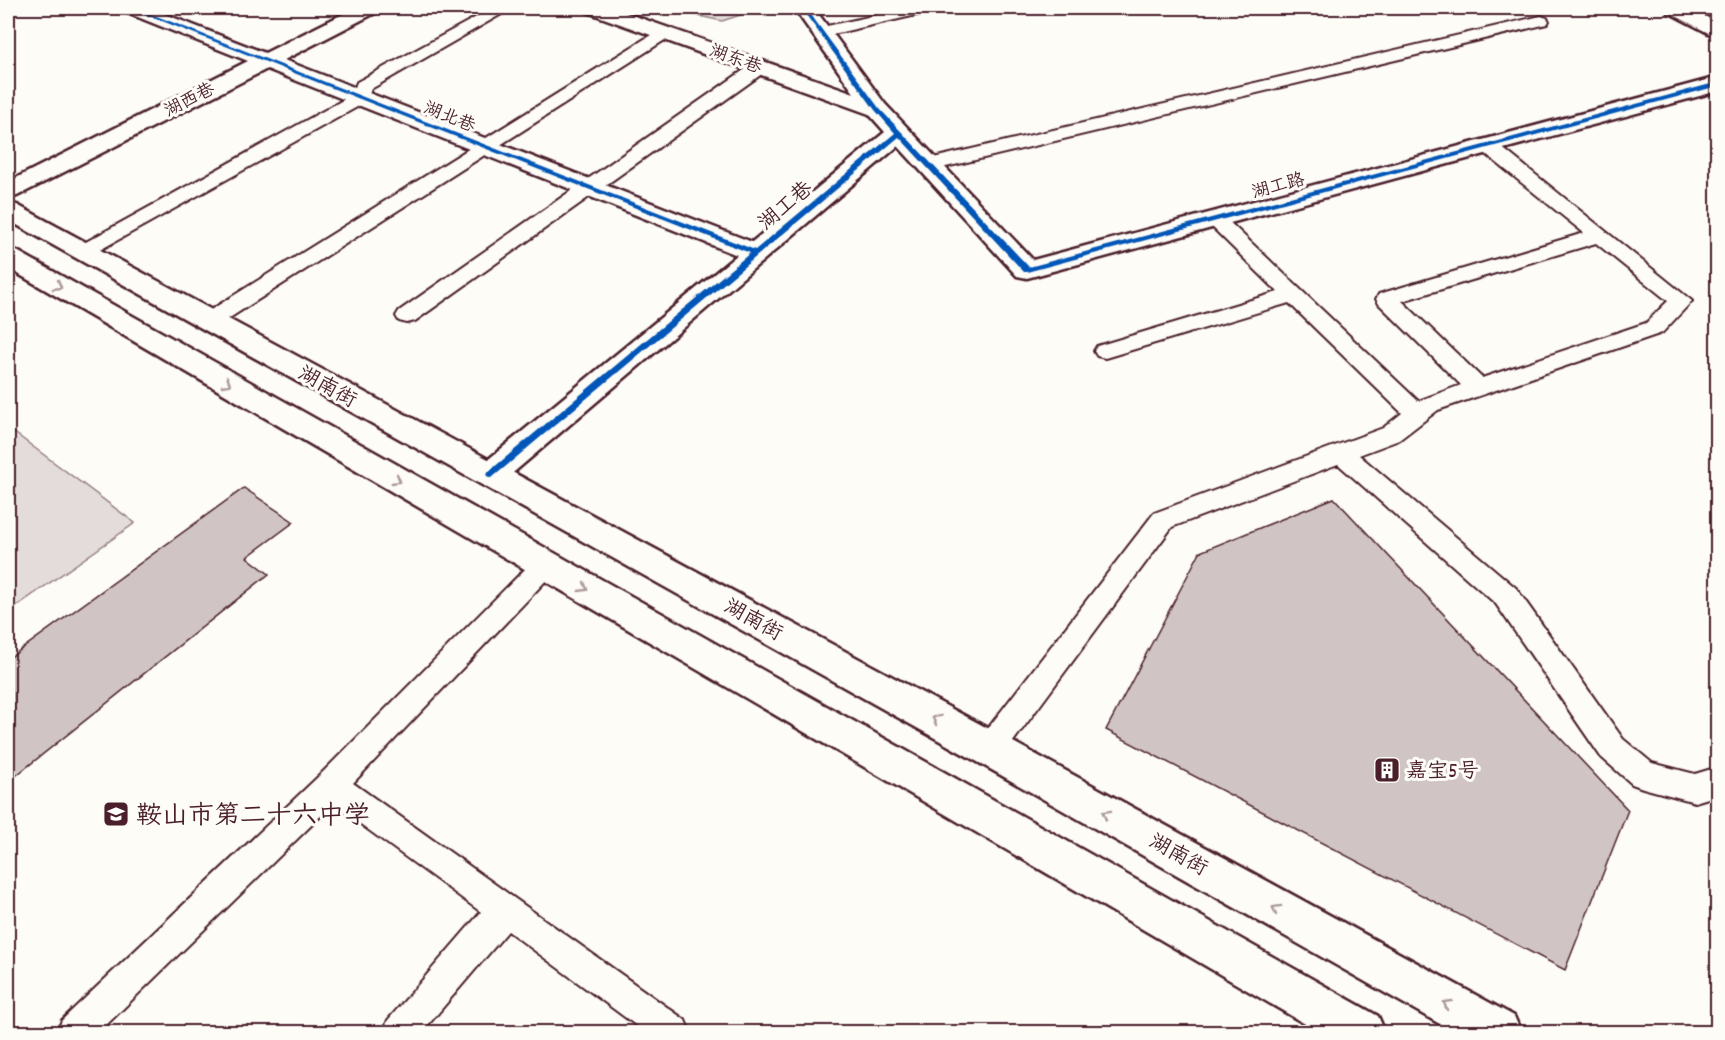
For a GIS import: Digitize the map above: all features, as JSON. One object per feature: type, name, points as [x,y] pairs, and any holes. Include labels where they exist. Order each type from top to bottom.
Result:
[{"type":"street","name":"湖北巷","points":[[132,8],[756,253]]},
{"type":"street","name":"湖西巷","points":[[8,191],[370,8]]},
{"type":"street","name":"湖东巷","points":[[594,8],[877,109]]},
{"type":"street","points":[[804,8],[877,109],[899,133]]},
{"type":"street","points":[[1675,8],[1718,32]]},
{"type":"street","name":"湖工路","points":[[899,133],[1027,270],[1718,84]]},
{"type":"street","name":"湖工巷","points":[[490,475],[899,133]]},
{"type":"street","name":"湖南街","points":[[8,210],[990,748],[1498,1032]]},
{"type":"street","points":[[8,257],[1362,1032]]},
{"type":"lane","points":[[82,252],[360,98],[363,86],[504,8]]},
{"type":"lane","points":[[833,29],[928,8]]},
{"type":"lane","points":[[929,165],[1541,21]]},
{"type":"lane","points":[[209,321],[665,33]]},
{"type":"lane","points":[[407,316],[760,67]]},
{"type":"lane","points":[[990,748],[1163,520],[1391,434],[1430,404],[1654,328],[1681,301],[1488,146]]},
{"type":"lane","points":[[1215,219],[1418,414]]},
{"type":"lane","points":[[1478,388],[1387,299],[1599,235]]},
{"type":"lane","points":[[1105,351],[1294,294]]},
{"type":"lane","points":[[1341,453],[1506,596],[1612,748],[1643,774],[1695,788],[1718,781]]},
{"type":"lane","points":[[74,1032],[331,785],[545,565]]},
{"type":"lane","points":[[331,785],[673,1032]]},
{"type":"lane","points":[[400,1032],[505,909]]},
{"type":"shaded area","points":[[662,8],[762,8],[722,21]]},
{"type":"shaded area","points":[[8,428],[135,523],[8,612]]},
{"type":"building","points":[[244,488],[294,522],[247,557],[269,574],[8,782],[8,659]]},
{"type":"building","name":"嘉宝5号","points":[[1334,498],[1628,810],[1565,970],[1106,730],[1200,552]]},
{"type":"cycle path","points":[[132,8],[756,253]]},
{"type":"cycle path","points":[[490,475],[899,133],[877,109],[804,8]]},
{"type":"cycle path","points":[[899,133],[1027,270],[1718,84]]},
{"type":"place","name":"嘉宝5号","points":[[1387,770]]},
{"type":"place","name":"鞍山市第二十六中学","points":[[116,814]]}]
